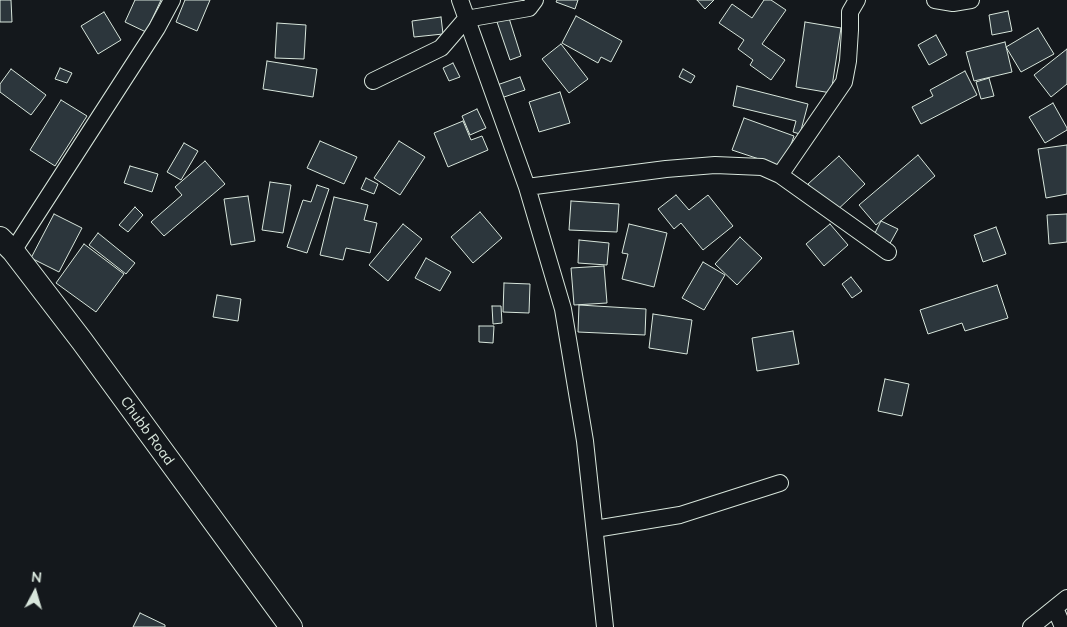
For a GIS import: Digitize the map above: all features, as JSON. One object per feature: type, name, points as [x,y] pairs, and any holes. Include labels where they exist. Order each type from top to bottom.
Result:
[{"type":"street","points":[[6,244],[157,28],[172,0]]},
{"type":"street","points":[[460,0],[528,187],[563,309],[585,442],[605,627]]},
{"type":"street","points":[[374,81],[441,48],[466,19],[529,8],[535,0]]},
{"type":"street","points":[[780,175],[844,82],[848,61],[850,12],[857,0]]},
{"type":"street","points":[[935,0],[953,3],[971,0]]},
{"type":"street","points":[[528,187],[666,169],[715,165],[762,167],[780,175],[888,252]]},
{"type":"street","name":"Chubb Road","points":[[6,244],[82,341],[291,627]]},
{"type":"street","points":[[595,529],[680,515],[780,484]]},
{"type":"street","points":[[1032,627],[1061,603]]},
{"type":"street","points":[[1061,603],[1063,627]]},
{"type":"building","points":[[0,0],[11,0],[12,22],[0,22]]},
{"type":"building","points":[[135,0],[161,0],[146,32],[125,22]]},
{"type":"building","points":[[185,0],[210,0],[197,31],[176,22]]},
{"type":"building","points":[[557,0],[578,0],[575,9],[556,2]]},
{"type":"building","points":[[697,0],[714,0],[705,9]]},
{"type":"building","points":[[764,0],[771,0],[786,10],[762,44],[785,60],[771,80],[750,65],[753,60],[738,49],[744,40],[719,23],[732,4],[752,18]]},
{"type":"building","points":[[1008,11],[1012,31],[992,35],[989,15]]},
{"type":"building","points":[[104,12],[121,40],[98,54],[81,26]]},
{"type":"building","points":[[508,15],[521,56],[510,60],[496,19]]},
{"type":"building","points":[[576,16],[622,41],[611,62],[601,57],[598,63],[562,43]]},
{"type":"building","points":[[441,17],[443,34],[414,37],[412,21]]},
{"type":"building","points":[[805,22],[841,28],[831,93],[796,87]]},
{"type":"building","points":[[277,23],[306,25],[304,59],[275,58]]},
{"type":"building","points":[[1038,28],[1054,54],[1021,72],[1006,47]]},
{"type":"building","points":[[936,35],[947,55],[929,65],[918,45]]},
{"type":"building","points":[[1005,42],[1012,72],[974,81],[966,52]]},
{"type":"building","points":[[561,44],[588,79],[569,93],[542,59]]},
{"type":"building","points":[[1067,49],[1067,84],[1051,97],[1034,75]]},
{"type":"building","points":[[267,61],[317,69],[313,97],[263,89]]},
{"type":"building","points":[[453,63],[460,77],[449,81],[443,68]]},
{"type":"building","points":[[60,68],[72,73],[67,83],[55,79]]},
{"type":"building","points":[[11,69],[46,95],[31,115],[0,92],[0,84]]},
{"type":"building","points":[[683,69],[695,76],[691,83],[679,77]]},
{"type":"building","points":[[965,71],[977,95],[921,124],[912,107],[933,96],[930,90]]},
{"type":"building","points":[[520,77],[525,90],[501,98],[497,85]]},
{"type":"building","points":[[989,78],[994,96],[981,99],[976,82]]},
{"type":"building","points":[[737,86],[808,104],[800,134],[793,132],[796,121],[733,106]]},
{"type":"building","points":[[560,92],[570,123],[539,132],[529,102]]},
{"type":"building","points":[[61,100],[87,116],[55,166],[30,150]]},
{"type":"building","points":[[1053,103],[1067,130],[1045,143],[1029,117]]},
{"type":"building","points":[[477,109],[486,128],[470,135],[462,116]]},
{"type":"building","points":[[744,118],[794,136],[783,167],[732,150]]},
{"type":"building","points":[[463,121],[471,140],[482,136],[488,150],[448,167],[434,133]]},
{"type":"building","points":[[320,141],[357,157],[344,184],[307,168]]},
{"type":"building","points":[[399,141],[425,157],[400,195],[374,178]]},
{"type":"building","points":[[184,143],[198,151],[181,180],[167,172]]},
{"type":"building","points":[[1067,145],[1067,194],[1046,198],[1038,149]]},
{"type":"building","points":[[918,155],[935,176],[876,225],[859,205]]},
{"type":"building","points":[[839,156],[865,184],[834,213],[808,184]]},
{"type":"building","points":[[205,161],[225,184],[164,236],[151,222],[182,195],[175,187]]},
{"type":"building","points":[[130,166],[158,174],[152,192],[124,183]]},
{"type":"building","points":[[366,178],[378,184],[374,194],[361,189]]},
{"type":"building","points":[[270,182],[291,185],[283,233],[262,230]]},
{"type":"building","points":[[317,185],[329,189],[307,253],[287,247],[303,200],[311,202]]},
{"type":"building","points":[[676,195],[689,210],[708,195],[733,226],[703,250],[681,223],[674,229],[658,209]]},
{"type":"building","points":[[248,196],[255,241],[231,245],[224,199]]},
{"type":"building","points":[[334,197],[368,205],[364,220],[377,223],[370,253],[346,248],[343,260],[320,255]]},
{"type":"building","points":[[571,201],[619,204],[617,232],[569,230]]},
{"type":"building","points":[[135,207],[143,215],[128,232],[119,225]]},
{"type":"building","points":[[480,212],[502,238],[473,263],[451,237]]},
{"type":"building","points":[[54,214],[82,228],[59,272],[31,258]]},
{"type":"building","points":[[1067,214],[1067,242],[1049,244],[1047,215]]},
{"type":"building","points":[[881,221],[898,229],[888,247],[872,239]]},
{"type":"building","points":[[403,224],[422,239],[388,281],[369,265]]},
{"type":"building","points":[[629,224],[667,233],[654,287],[622,279],[628,254],[622,253]]},
{"type":"building","points":[[830,224],[848,245],[824,266],[806,244]]},
{"type":"building","points":[[996,227],[1006,254],[983,262],[974,235]]},
{"type":"building","points":[[98,233],[135,263],[126,274],[89,245]]},
{"type":"building","points":[[740,237],[762,258],[737,285],[715,264]]},
{"type":"building","points":[[579,240],[609,243],[607,265],[578,263]]},
{"type":"building","points":[[84,244],[124,274],[96,312],[56,283]]},
{"type":"building","points":[[426,258],[451,272],[440,291],[415,278]]},
{"type":"building","points":[[703,262],[725,275],[704,310],[682,298]]},
{"type":"building","points":[[604,266],[607,303],[574,305],[571,268]]},
{"type":"building","points":[[851,277],[862,291],[852,298],[842,284]]},
{"type":"building","points":[[504,283],[530,284],[529,313],[503,312]]},
{"type":"building","points":[[997,285],[1008,318],[965,331],[962,323],[928,334],[920,310]]},
{"type":"building","points":[[217,295],[241,299],[238,321],[213,317]]},
{"type":"building","points":[[579,305],[646,309],[645,335],[578,332]]},
{"type":"building","points":[[492,306],[501,306],[502,323],[493,324]]},
{"type":"building","points":[[653,314],[692,320],[687,354],[649,348]]},
{"type":"building","points":[[479,326],[494,326],[493,343],[479,342]]},
{"type":"building","points":[[793,331],[799,364],[757,371],[752,338]]},
{"type":"building","points":[[885,379],[909,384],[902,416],[878,411]]},
{"type":"building","points":[[140,613],[165,625],[165,627],[133,627]]}]
